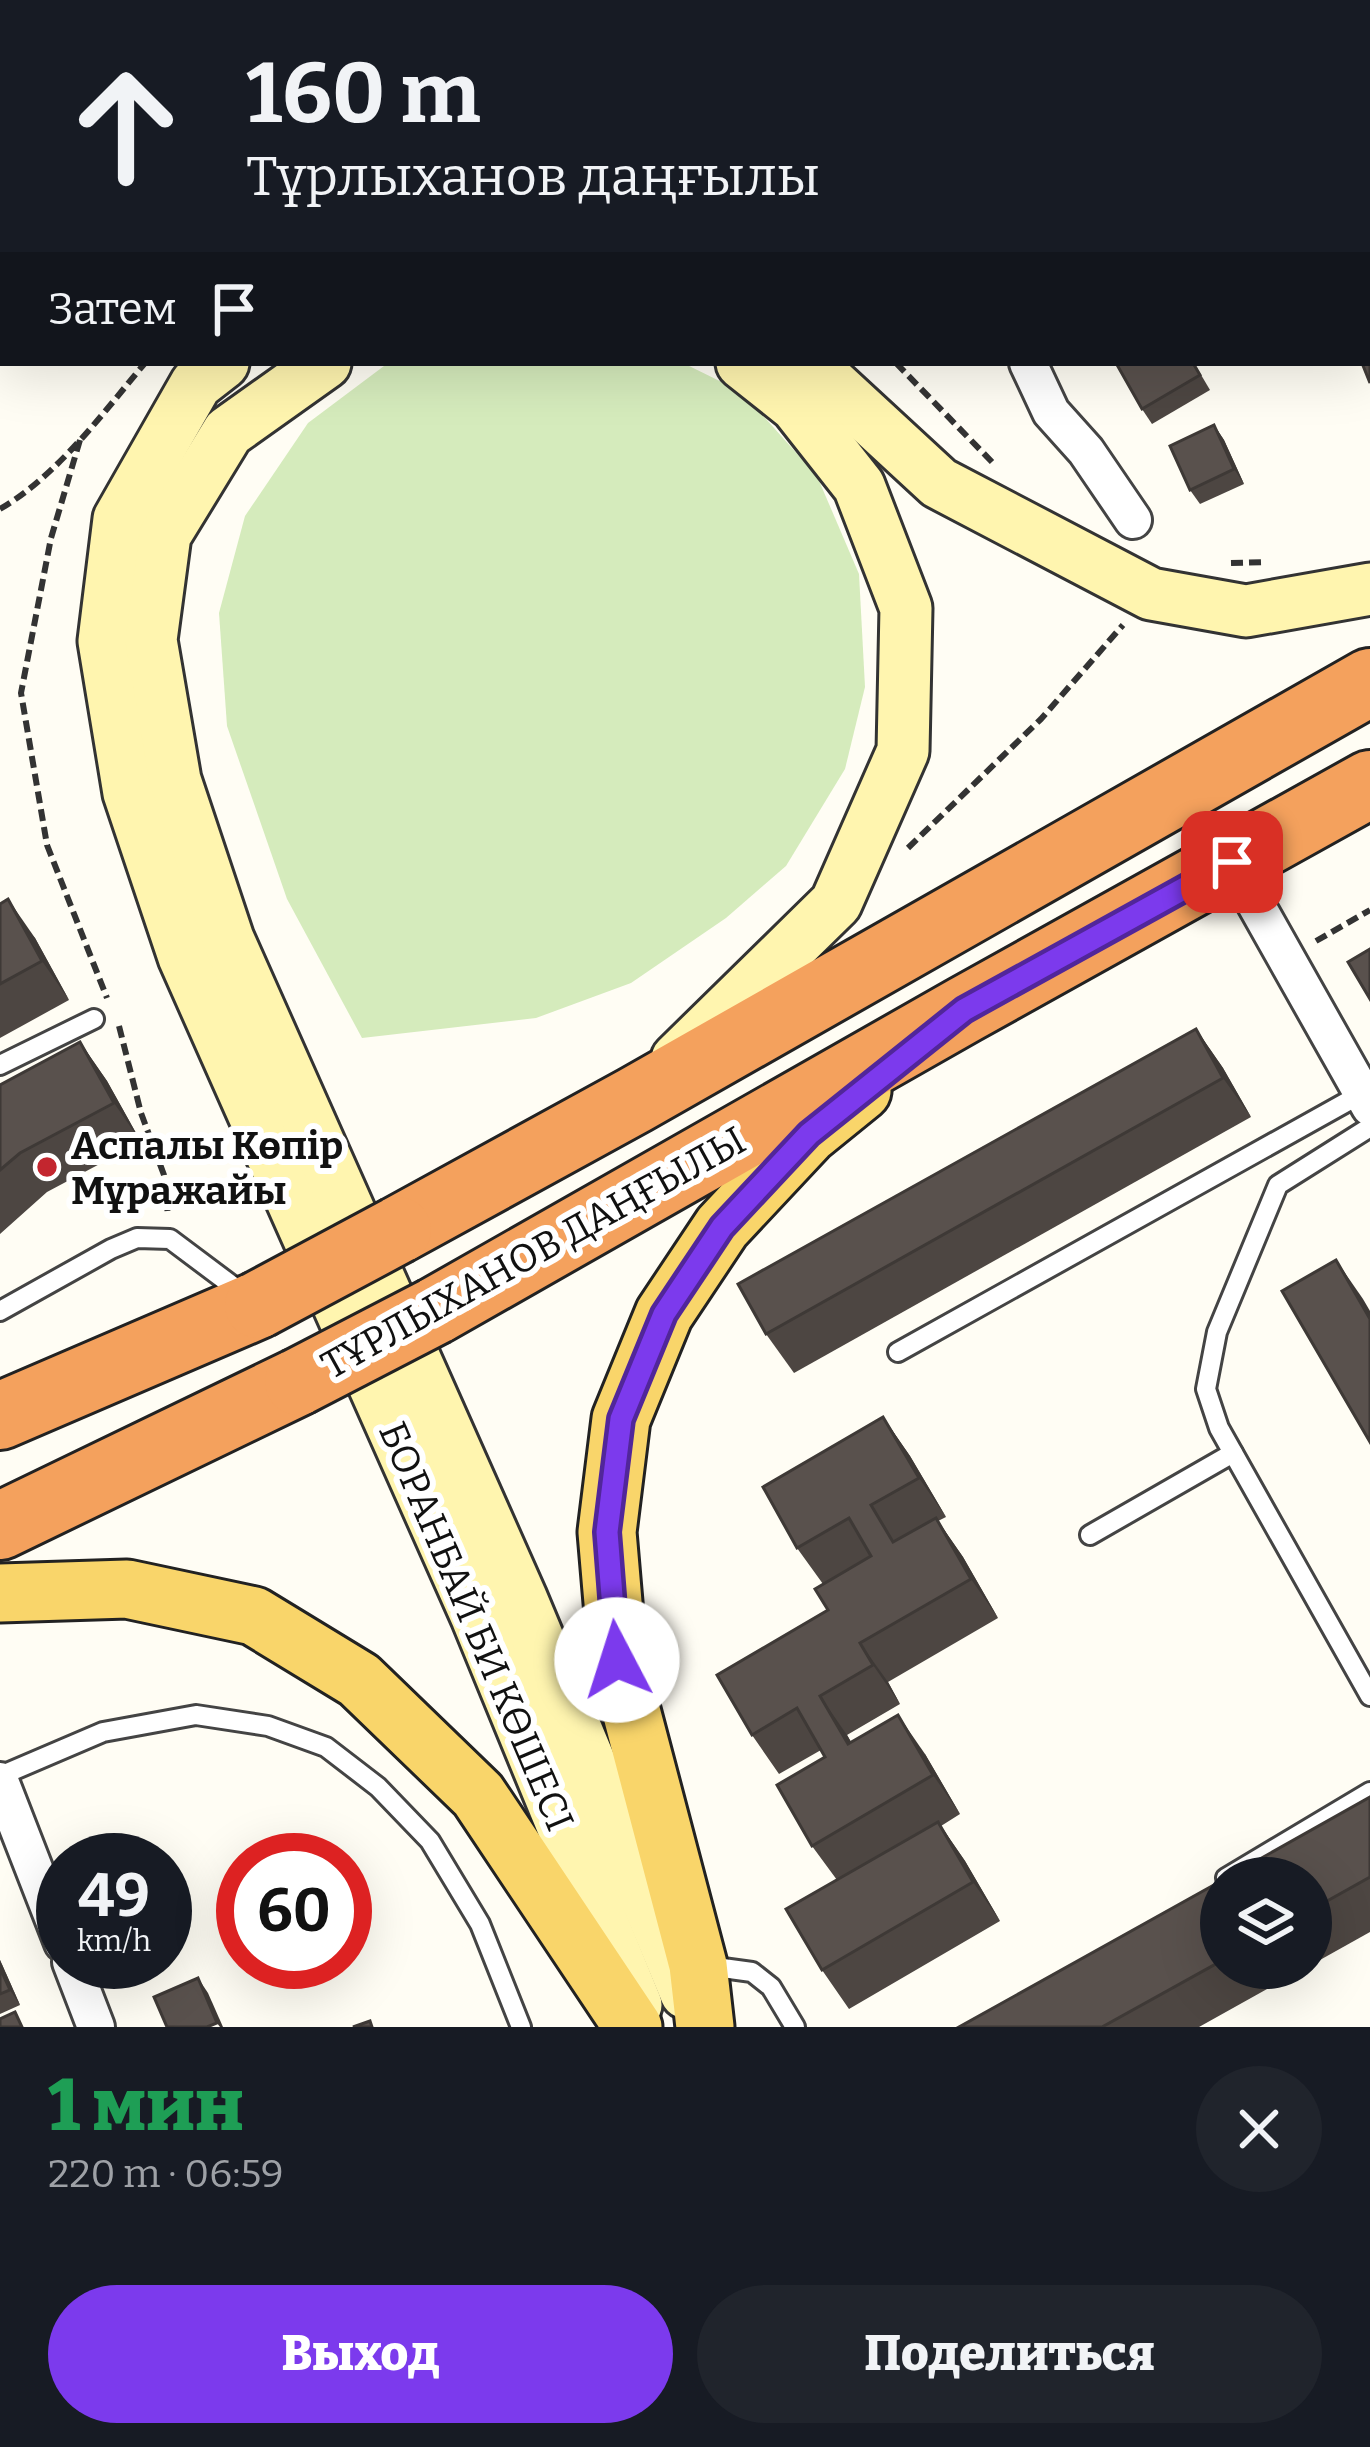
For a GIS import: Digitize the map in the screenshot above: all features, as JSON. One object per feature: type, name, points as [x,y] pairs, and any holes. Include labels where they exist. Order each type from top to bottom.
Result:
[{"type":"highway","points":[[0,1416],[258,1305],[398,1230],[1370,682]]},
{"type":"highway","name":"ТҰРЛЫХАНОВ ДАҢҒЫЛЫ","points":[[0,1526],[435,1311],[1370,784]]},
{"type":"main road","name":"БОРАНБАЙ БИ КӨШЕСІ","points":[[219,366],[196,384],[119,519],[104,641],[129,793],[184,956],[477,1617],[645,2027]]},
{"type":"main road","name":"БОРАНБАЙ БИ КӨШЕСІ","points":[[321,366],[228,432],[165,536],[152,640],[175,780],[228,939],[521,1598],[702,2027]]},
{"type":"main road","points":[[635,1100],[836,903],[903,751],[906,608],[860,486],[796,406],[746,366]]},
{"type":"main road","points":[[812,366],[939,483],[1151,594],[1246,611],[1370,589]]},
{"type":"main road","points":[[702,2027],[698,1965],[617,1660],[607,1532],[621,1419],[664,1314],[722,1227],[809,1134],[964,1010]]},
{"type":"main road","points":[[0,1593],[127,1589],[254,1616],[358,1680],[478,1795],[633,2027]]},
{"type":"street","points":[[1029,366],[1051,412],[1087,451],[1132,520]]},
{"type":"street","points":[[1232,862],[1367,1109]]},
{"type":"street","points":[[0,1778],[36,1872]]},
{"type":"street","points":[[81,1989],[96,2027]]},
{"type":"lane","points":[[0,1066],[94,1019]]},
{"type":"lane","points":[[898,1352],[1367,1109]]},
{"type":"lane","points":[[1367,1109],[1278,1185],[1217,1332],[1206,1389],[1219,1428],[1370,1696]]},
{"type":"lane","points":[[0,1311],[137,1238],[170,1239],[258,1305]]},
{"type":"lane","points":[[1090,1535],[1233,1454]]},
{"type":"lane","points":[[0,1778],[103,1732],[196,1715],[268,1726],[326,1747],[377,1787],[430,1841],[480,1924],[520,2027]]},
{"type":"lane","points":[[1262,1857],[1370,1792]]},
{"type":"lane","points":[[698,1965],[752,1972],[771,1987],[795,2027]]},
{"type":"path","points":[[0,509],[80,440],[142,366]]},
{"type":"path","points":[[80,440],[51,538],[21,693],[46,845],[111,1006]]},
{"type":"path","points":[[894,862],[1041,718],[1151,594]]},
{"type":"path","points":[[1285,958],[1370,910]]},
{"type":"path","points":[[119,1026],[141,1113],[164,1175],[170,1239]]},
{"type":"green space","points":[[384,366],[689,366],[742,392],[817,476],[859,574],[865,687],[845,769],[786,866],[726,918],[631,983],[536,1018],[362,1038],[287,899],[227,726],[219,613],[245,516],[308,423]]},
{"type":"building","points":[[1118,366],[1195,366],[1200,375],[1142,409]]},
{"type":"building","points":[[1214,425],[1234,469],[1190,490],[1170,446]]},
{"type":"building","points":[[8,899],[42,961],[0,984],[0,904]]},
{"type":"building","points":[[1370,949],[1370,999],[1348,962]]},
{"type":"building","points":[[1196,1029],[1223,1078],[766,1334],[738,1284]]},
{"type":"building","points":[[80,1042],[114,1103],[20,1153],[0,1170],[0,1085]]},
{"type":"building","points":[[1336,1260],[1370,1319],[1370,1442],[1282,1291]]},
{"type":"building","points":[[883,1417],[919,1478],[871,1505],[893,1542],[936,1518],[971,1579],[860,1643],[873,1665],[820,1696],[848,1744],[898,1715],[933,1775],[812,1846],[777,1785],[825,1757],[797,1708],[752,1735],[717,1675],[828,1610],[815,1589],[871,1556],[849,1518],[797,1548],[763,1487]]},
{"type":"building","points":[[1370,1797],[1370,1877],[1332,1898],[1332,1857],[1263,1857]]},
{"type":"building","points":[[938,1822],[973,1882],[822,1970],[786,1909]]},
{"type":"building","points":[[1200,1893],[1200,1973],[1102,2027],[959,2027]]},
{"type":"building","points":[[0,1968],[10,1990],[0,1994]]},
{"type":"building","points":[[198,1978],[217,2023],[167,2027],[154,1997],[173,1989],[192,1989],[192,1981]]},
{"type":"building","points":[[15,2012],[22,2027],[0,2027],[0,2019]]},
{"type":"place","name":"Аспалы Көпір Мұражайы","points":[[47,1167]]},
{"type":"route","points":[[617,1660],[607,1532],[621,1419],[664,1314],[722,1227],[809,1134],[964,1010],[1232,862]]}]
